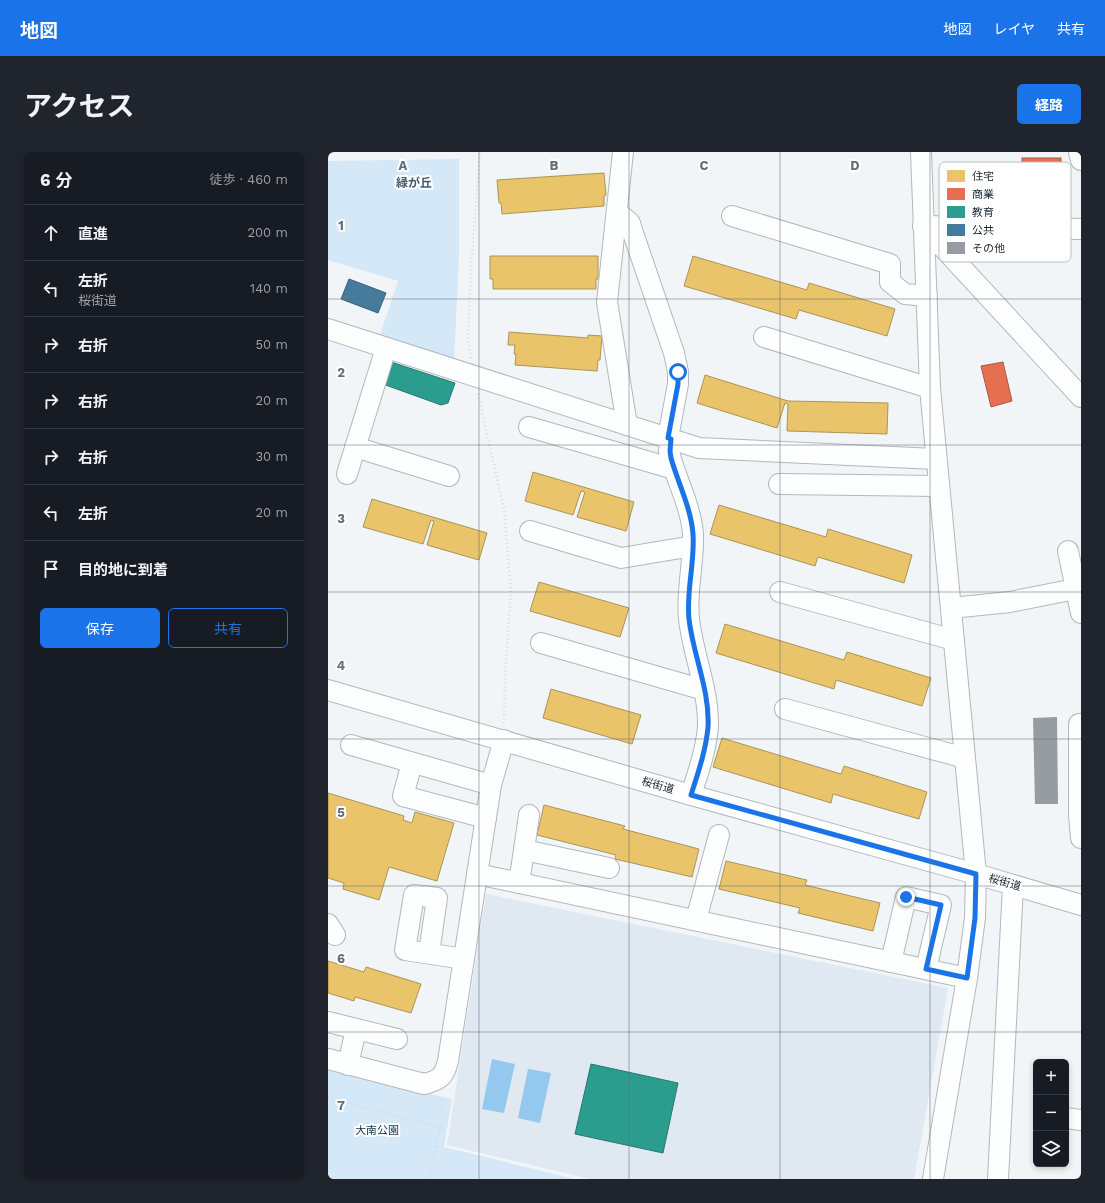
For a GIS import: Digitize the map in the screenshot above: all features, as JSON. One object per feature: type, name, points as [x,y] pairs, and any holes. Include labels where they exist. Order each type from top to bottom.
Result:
[{"type":"street","points":[[623,152],[607,302],[627,425]]},
{"type":"street","points":[[921,152],[930,388],[976,874],[975,918],[967,978],[933,1179]]},
{"type":"street","points":[[1079,152],[1081,160]]},
{"type":"street","points":[[617,212],[630,223],[674,353],[678,372],[678,384],[669,439],[670,451],[674,469],[688,508],[693,534],[692,564],[688,592],[689,619],[708,712],[706,739],[691,795]]},
{"type":"street","points":[[732,216],[890,264],[890,282],[905,294],[927,296]]},
{"type":"street","points":[[923,226],[939,226]]},
{"type":"street","points":[[923,226],[939,243]]},
{"type":"street","points":[[1071,229],[1081,229]]},
{"type":"street","points":[[956,262],[1081,397]]},
{"type":"street","points":[[328,329],[699,448],[936,459]]},
{"type":"street","points":[[764,337],[930,388]]},
{"type":"street","points":[[347,474],[386,348]]},
{"type":"street","points":[[529,427],[674,469]]},
{"type":"street","points":[[355,448],[449,476]]},
{"type":"street","points":[[779,484],[939,486]]},
{"type":"street","points":[[530,531],[621,558],[693,546]]},
{"type":"street","points":[[1068,551],[1081,613]]},
{"type":"street","points":[[951,608],[1010,602],[1075,589]]},
{"type":"street","points":[[780,592],[954,640]]},
{"type":"street","points":[[541,643],[704,690]]},
{"type":"street","name":"桜街道","points":[[328,690],[691,795],[1081,904]]},
{"type":"street","points":[[785,709],[965,758]]},
{"type":"street","points":[[1081,724],[1079,724],[1079,815],[1081,838]]},
{"type":"street","points":[[328,1059],[424,1084],[437,1081],[445,1073],[491,785],[504,740]]},
{"type":"street","points":[[351,745],[491,785]]},
{"type":"street","points":[[412,762],[403,796],[486,818]]},
{"type":"street","points":[[519,883],[529,815]]},
{"type":"street","points":[[696,920],[719,835]]},
{"type":"street","points":[[524,850],[609,868]]},
{"type":"street","points":[[477,874],[967,978]]},
{"type":"street","points":[[998,1179],[1012,885]]},
{"type":"street","points":[[891,962],[906,897],[941,905],[926,969]]},
{"type":"street","points":[[429,953],[464,959]]},
{"type":"street","points":[[328,1022],[397,1039]]},
{"type":"street","points":[[348,1065],[356,1029]]},
{"type":"street","points":[[1069,1118],[1081,1120]]},
{"type":"path","points":[[480,152],[471,267],[468,339],[474,376],[504,509],[511,590],[504,673],[504,740]]},
{"type":"path","points":[[429,1179],[443,1115],[440,1096]]},
{"type":"path","points":[[328,1097],[440,1128]]},
{"type":"shaded area","points":[[486,894],[948,988],[914,1179],[590,1179],[447,1145]]},
{"type":"green space","points":[[459,159],[459,256],[454,364],[379,338],[398,281],[328,260],[328,161]]},
{"type":"green space","name":"大南公園","points":[[328,1068],[452,1099],[444,1147],[575,1179],[328,1179]]},
{"type":"water","points":[[492,1059],[515,1064],[504,1113],[482,1109]]},
{"type":"water","points":[[528,1069],[551,1073],[540,1123],[518,1118]]},
{"type":"building: 住宅","points":[[604,173],[606,195],[604,196],[604,206],[502,214],[501,203],[499,203],[497,180]]},
{"type":"building: 住宅","points":[[490,256],[598,256],[598,279],[596,279],[596,289],[493,289],[493,279],[490,279]]},
{"type":"building: 住宅","points":[[693,256],[807,290],[809,283],[895,309],[887,336],[799,310],[796,319],[684,286]]},
{"type":"building: 住宅","points":[[509,332],[588,338],[588,335],[602,336],[600,360],[598,360],[597,371],[515,365],[515,345],[508,345]]},
{"type":"building: 住宅","points":[[705,375],[788,401],[888,403],[887,434],[787,431],[788,404],[785,403],[777,428],[697,403]]},
{"type":"building: 住宅","points":[[533,472],[634,502],[626,531],[577,517],[585,492],[581,491],[573,515],[525,501]]},
{"type":"building: 住宅","points":[[372,499],[487,533],[479,560],[427,545],[434,521],[431,520],[423,544],[363,527]]},
{"type":"building: 住宅","points":[[719,505],[826,537],[828,529],[912,555],[904,583],[818,557],[815,566],[710,534]]},
{"type":"building: 住宅","points":[[539,582],[629,608],[620,637],[530,611]]},
{"type":"building: 住宅","points":[[725,624],[844,660],[847,652],[931,678],[922,706],[836,680],[834,689],[716,653]]},
{"type":"building: 住宅","points":[[551,689],[641,715],[632,744],[543,718]]},
{"type":"building: 住宅","points":[[722,738],[841,774],[844,766],[927,792],[919,819],[833,794],[831,803],[713,767]]},
{"type":"building: 住宅","points":[[328,793],[404,816],[403,820],[412,823],[415,812],[454,823],[437,881],[389,867],[379,900],[343,889],[344,883],[328,878]]},
{"type":"building: 住宅","points":[[544,805],[625,826],[623,829],[699,849],[692,877],[615,859],[616,855],[537,835]]},
{"type":"building: 住宅","points":[[726,861],[807,880],[805,885],[880,903],[873,931],[798,913],[800,908],[719,889]]},
{"type":"building: 住宅","points":[[328,961],[364,972],[366,967],[421,984],[411,1013],[355,997],[354,1001],[328,993]]},
{"type":"building: 商業","points":[[1022,158],[1061,158],[1061,162],[1022,162]]},
{"type":"building: 商業","points":[[1003,362],[1012,401],[991,407],[981,366]]},
{"type":"building: 教育","points":[[391,362],[455,383],[448,403],[441,405],[380,383]]},
{"type":"building: 教育","points":[[591,1064],[678,1083],[663,1153],[575,1134]]},
{"type":"building: 公共","points":[[349,279],[386,293],[378,313],[341,299]]},
{"type":"building: その他","points":[[1057,717],[1058,804],[1035,804],[1033,718]]},
{"type":"district","name":"緑が丘","points":[[414,183]]},
{"type":"route","points":[[678,372],[678,384],[668,438],[671,439],[671,458],[688,508],[693,534],[692,564],[688,592],[689,619],[708,712],[706,739],[691,795],[976,874],[975,918],[967,978],[926,969],[941,905],[906,897]]}]
